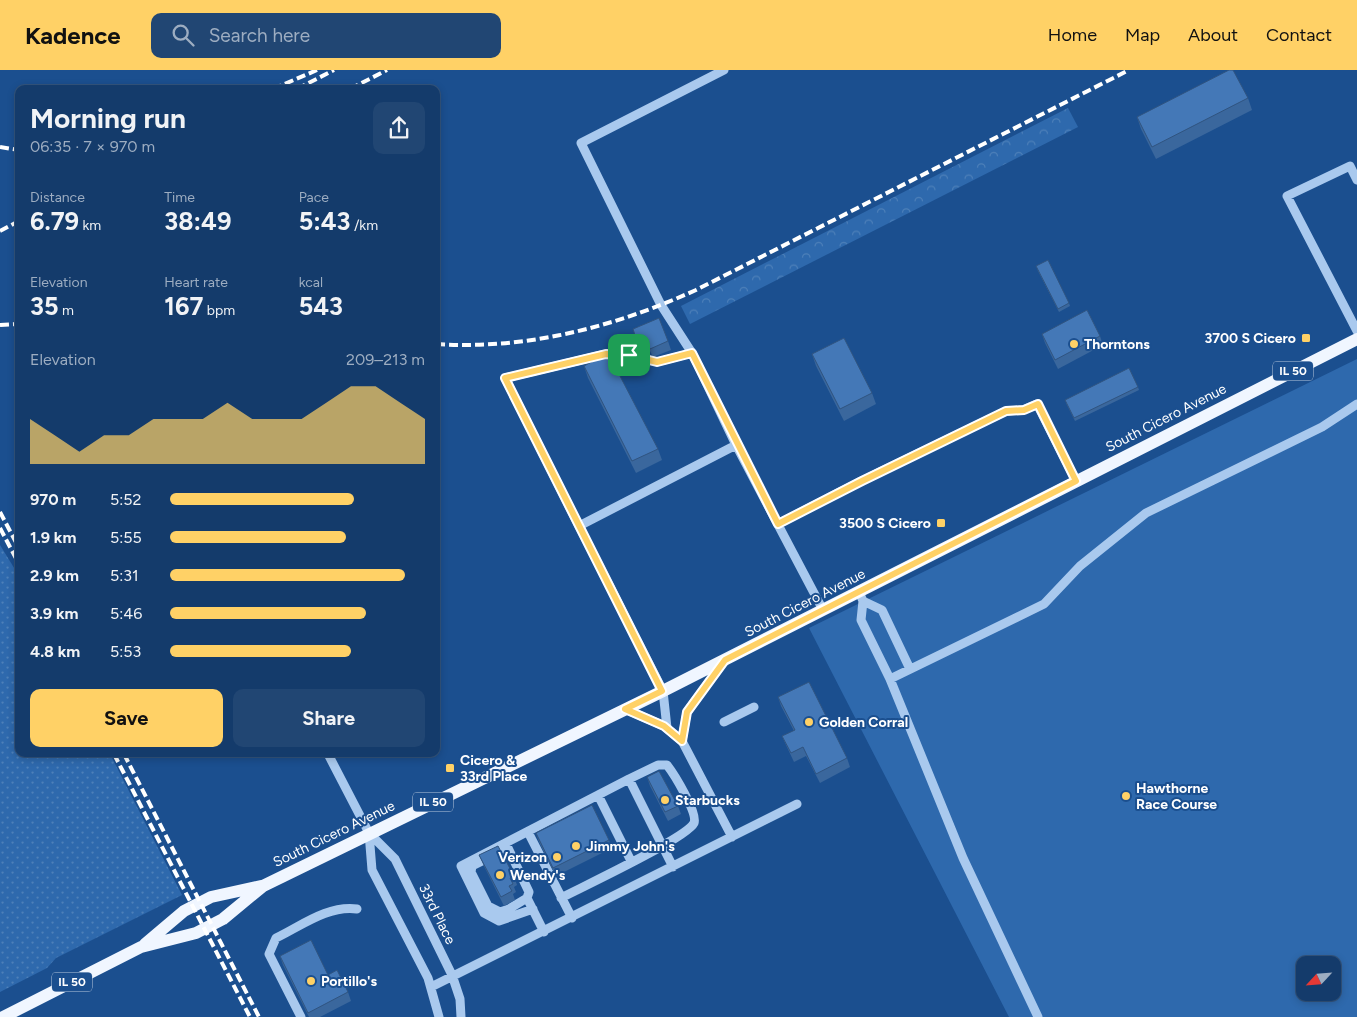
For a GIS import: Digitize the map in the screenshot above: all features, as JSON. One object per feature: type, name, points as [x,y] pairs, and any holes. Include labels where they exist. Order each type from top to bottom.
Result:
[{"type":"main road","name":"South Cicero Avenue","points":[[141,947],[184,911],[204,901],[263,886],[725,660],[823,610],[861,597],[1076,481],[1357,339]]},
{"type":"main road","name":"South Cicero Avenue","points":[[4,1017],[141,947],[203,930],[223,919],[263,886]]},
{"type":"lane","points":[[724,70],[582,143],[661,305],[692,353],[736,445],[823,610]]},
{"type":"lane","points":[[1357,180],[1350,166],[1287,196],[1357,331]]},
{"type":"lane","points":[[667,728],[662,691],[505,378],[606,354],[629,355],[657,362],[692,353]]},
{"type":"lane","points":[[778,524],[1006,411],[1024,410],[1038,404],[1076,481]]},
{"type":"lane","points":[[890,678],[1044,604],[1080,566],[1146,513],[1322,427],[1357,404]]},
{"type":"lane","points":[[579,526],[736,445]]},
{"type":"lane","points":[[861,597],[882,610],[910,669]]},
{"type":"lane","points":[[861,597],[861,620],[890,678],[963,858],[1038,1017]]},
{"type":"lane","points":[[682,741],[687,712],[725,660]]},
{"type":"lane","points":[[724,722],[754,707]]},
{"type":"lane","points":[[625,709],[667,728],[682,741],[732,837]]},
{"type":"lane","name":"33rd Place","points":[[330,757],[369,833],[395,859],[453,978],[460,999],[461,1017]]},
{"type":"lane","points":[[533,909],[499,921],[484,913],[461,866],[504,842],[528,832],[629,779],[658,765],[667,765],[674,773],[694,815],[694,823],[686,832],[561,898]]},
{"type":"lane","points":[[629,779],[673,867]]},
{"type":"lane","points":[[598,795],[630,862]]},
{"type":"lane","points":[[431,987],[453,978],[796,804]]},
{"type":"lane","points":[[528,832],[572,918]]},
{"type":"lane","name":"33rd Place","points":[[369,833],[372,870],[431,987],[439,1017]]},
{"type":"lane","points":[[527,898],[510,909],[500,912],[488,906],[471,872],[472,866],[508,848],[529,892],[527,898],[544,932]]},
{"type":"lane","points":[[301,1017],[269,954],[271,947],[276,938],[332,910],[344,907],[357,909]]},
{"type":"green space","points":[[1068,108],[1078,127],[690,324],[681,306]]},
{"type":"green space","name":"Hawthorne Race Course","points":[[1357,359],[1357,1017],[1009,1017],[809,628]]},
{"type":"green space","points":[[0,545],[15,569],[15,757],[112,757],[182,895],[56,958],[47,968],[0,992]]},
{"type":"building","points":[[1229,70],[1233,70],[1248,98],[1152,147],[1137,117]]},
{"type":"building","name":"Thorntons","points":[[1048,260],[1069,303],[1058,309],[1036,266]]},
{"type":"building","name":"Thorntons","points":[[1087,310],[1100,336],[1055,360],[1042,334]]},
{"type":"building","points":[[659,318],[668,341],[650,349],[645,339],[637,341],[633,329]]},
{"type":"building","points":[[844,338],[872,393],[840,409],[812,354]]},
{"type":"building","points":[[608,353],[658,449],[632,461],[584,366]]},
{"type":"building","name":"Thorntons","points":[[1129,368],[1138,387],[1074,418],[1065,400]]},
{"type":"building","name":"Golden Corral","points":[[809,682],[847,758],[816,774],[803,747],[791,753],[782,736],[795,730],[778,697]]},
{"type":"building","name":"Starbucks","points":[[659,771],[678,806],[665,812],[647,777]]},
{"type":"building","points":[[592,805],[609,840],[553,868],[536,833]]},
{"type":"building","name":"Wendy's","points":[[498,846],[514,876],[510,878],[513,884],[509,886],[512,891],[501,897],[479,855]]},
{"type":"building","name":"Portillo's","points":[[311,940],[328,975],[337,970],[348,992],[308,1013],[280,956]]},
{"type":"railway","points":[[282,85],[317,70]]},
{"type":"railway","points":[[305,85],[334,70]]},
{"type":"railway","points":[[358,85],[387,70]]},
{"type":"railway","points":[[440,344],[470,345],[537,339],[602,325],[665,303],[696,290],[1129,70]]},
{"type":"railway","points":[[0,147],[15,149]]},
{"type":"railway","points":[[0,231],[15,223]]},
{"type":"railway","points":[[0,325],[15,324]]},
{"type":"railway","points":[[0,512],[15,540]]},
{"type":"railway","points":[[0,528],[15,556]]},
{"type":"railway","points":[[116,757],[250,1017]]},
{"type":"railway","points":[[126,757],[259,1017]]},
{"type":"place","name":"3700 S Cicero","points":[[1306,338]]},
{"type":"place","name":"Thorntons","points":[[1074,344]]},
{"type":"place","name":"3500 S Cicero","points":[[941,523]]},
{"type":"place","name":"Golden Corral","points":[[809,722]]},
{"type":"place","name":"Cicero & 33rd Place","points":[[450,768]]},
{"type":"place","name":"Hawthorne Race Course","points":[[1126,796]]},
{"type":"place","name":"Starbucks","points":[[665,800]]},
{"type":"place","name":"Jimmy John's","points":[[576,846]]},
{"type":"place","name":"Verizon","points":[[557,857]]},
{"type":"place","name":"Wendy's","points":[[500,875]]},
{"type":"place","name":"Portillo's","points":[[311,981]]},
{"type":"route","points":[[692,353],[736,445],[778,524],[1006,411],[1024,410],[1038,404],[1076,481],[725,660],[687,712],[682,741],[664,726],[625,709],[662,691],[505,378],[511,375],[606,354],[629,355],[657,362],[692,353]]}]
